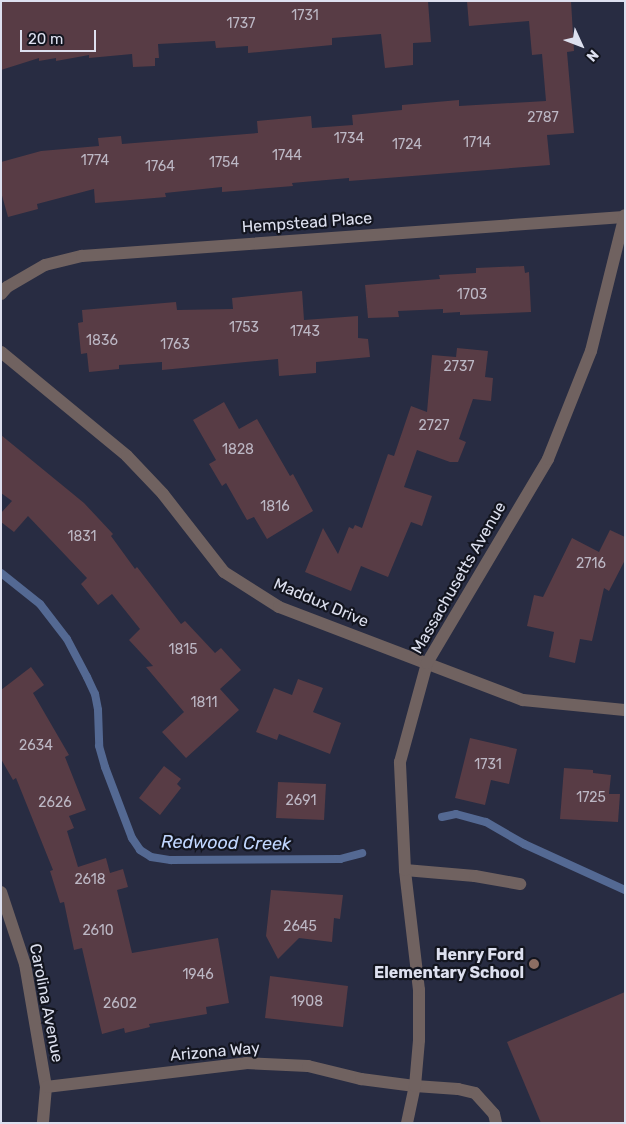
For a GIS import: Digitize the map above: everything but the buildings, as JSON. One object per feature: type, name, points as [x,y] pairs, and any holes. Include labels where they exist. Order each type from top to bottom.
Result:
[{"type":"street","name":"Hempstead Place","points":[[1,294],[7,288],[45,265],[82,256],[624,216]]},
{"type":"street","name":"Massachusetts Avenue","points":[[407,1123],[415,1086],[419,1040],[420,990],[405,870],[400,762],[427,663],[548,459],[591,351],[624,216]]},
{"type":"street","name":"Maddux Drive","points":[[1,352],[127,456],[163,494],[224,572],[279,607],[523,700],[625,710]]},
{"type":"street","points":[[405,870],[457,874],[520,884]]},
{"type":"street","name":"Carolina Avenue","points":[[1,892],[24,964],[46,1087],[43,1123]]},
{"type":"street","name":"Arizona Way","points":[[46,1087],[246,1063],[308,1066],[360,1080],[458,1089],[474,1093],[494,1114],[496,1123]]},
{"type":"waterway","name":"Redwood Creek","points":[[1,573],[40,604],[67,639],[87,677],[95,694],[98,710],[99,746],[105,767],[132,838],[140,850],[151,857],[171,860],[340,859],[362,853]]},
{"type":"waterway","name":"Redwood Creek","points":[[442,817],[456,814],[486,822],[524,844],[625,890]]},
{"type":"place","name":"Henry Ford Elementary School","points":[[534,964]]}]
